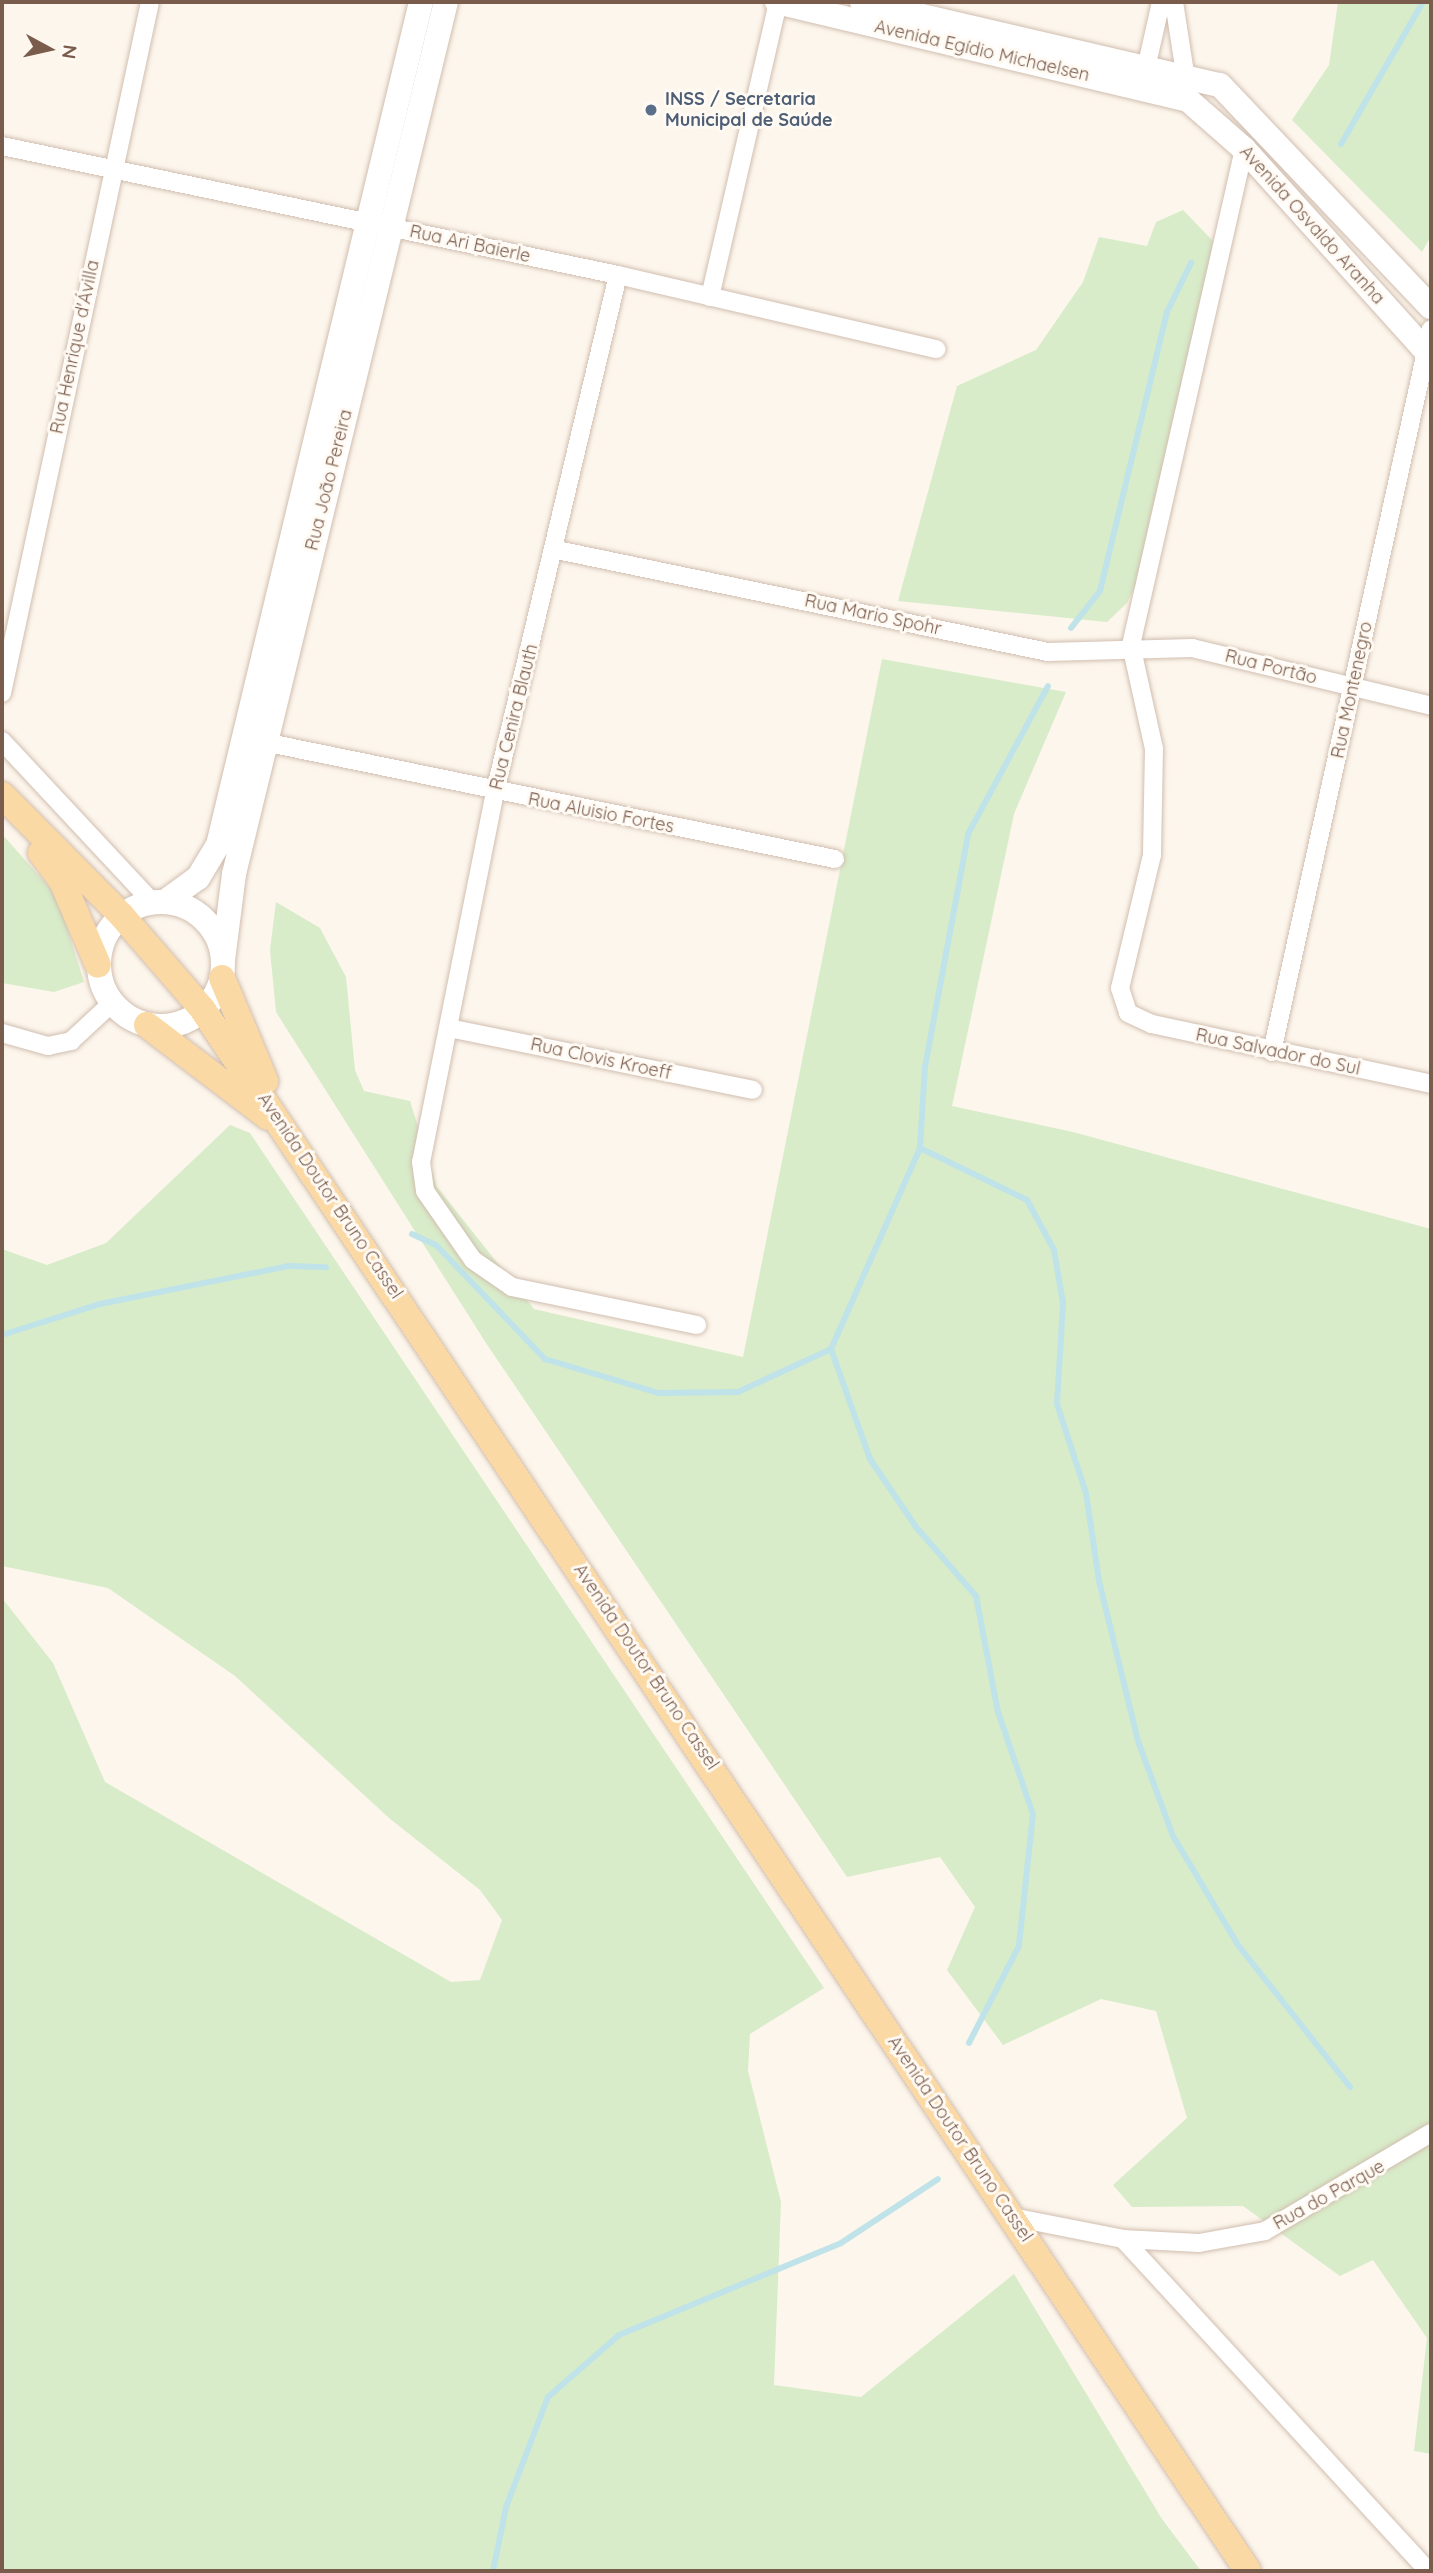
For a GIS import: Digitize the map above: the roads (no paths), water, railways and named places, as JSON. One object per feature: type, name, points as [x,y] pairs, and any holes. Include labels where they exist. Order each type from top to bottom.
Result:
[{"type":"main road","name":"Avenida Doutor Bruno Cassel","points":[[2,795],[122,916],[203,1010],[1248,2571]]},
{"type":"main road","points":[[2,802],[62,881],[98,965]]},
{"type":"main road","points":[[223,969],[286,1131]]},
{"type":"main road","points":[[147,1025],[286,1131]]},
{"type":"street","name":"Rua Henrique d'Ávilla","points":[[2,693],[150,2]]},
{"type":"street","name":"Rua João Pereira","points":[[380,225],[422,2]]},
{"type":"street","name":"Rua João Pereira","points":[[223,969],[233,874],[255,740],[380,225],[446,2]]},
{"type":"street","name":"Avenida Egídio Michaelsen","points":[[778,2],[1187,87]]},
{"type":"street","points":[[710,297],[778,2]]},
{"type":"street","name":"Avenida Egídio Michaelsen","points":[[862,2],[1144,79]]},
{"type":"street","points":[[1144,79],[1161,2]]},
{"type":"street","points":[[1174,2],[1187,87]]},
{"type":"street","name":"Avenida Osvaldo Aranha","points":[[1187,87],[1429,345]]},
{"type":"street","name":"Avenida Osvaldo Aranha","points":[[1187,87],[1234,94],[1431,307]]},
{"type":"street","name":"Rua Ari Baierle","points":[[2,146],[112,172],[618,275],[937,349]]},
{"type":"street","points":[[1131,645],[1244,149]]},
{"type":"street","name":"Rua Cenira Blauth","points":[[618,275],[557,550],[495,792],[421,1162],[425,1191],[473,1260],[512,1287],[697,1325]]},
{"type":"street","name":"Rua Montenegro","points":[[1272,1052],[1429,345]]},
{"type":"street","name":"Rua Mario Spohr","points":[[557,550],[1048,652],[1131,645],[1192,648]]},
{"type":"street","name":"Rua Salvador do Sul","points":[[1131,645],[1154,749],[1152,855],[1120,988],[1128,1013],[1152,1024],[1272,1052],[1431,1084]]},
{"type":"street","name":"Rua Portão","points":[[1192,648],[1431,706]]},
{"type":"street","name":"Rua João Pereira","points":[[122,916],[159,902],[213,859],[255,740]]},
{"type":"street","name":"Rua Aluisio Fortes","points":[[255,740],[495,792],[835,859]]},
{"type":"street","points":[[2,741],[159,902],[194,911],[208,925],[223,969],[203,1010],[168,1027],[147,1025],[112,1003],[98,965],[102,945],[122,916]]},
{"type":"street","points":[[2,1033],[48,1046],[71,1041],[112,1003]]},
{"type":"street","name":"Rua Clovis Kroeff","points":[[449,1028],[753,1090]]},
{"type":"street","name":"Rua do Parque","points":[[1012,2217],[1123,2239],[1199,2244],[1265,2231],[1431,2133]]},
{"type":"street","points":[[1123,2239],[1427,2571]]},
{"type":"waterway","points":[[1341,144],[1423,2]]},
{"type":"waterway","points":[[1071,628],[1100,591],[1167,312],[1191,263]]},
{"type":"waterway","points":[[412,1234],[436,1245],[545,1359],[658,1393],[738,1392],[831,1349],[920,1148],[925,1067],[968,834],[1048,686]]},
{"type":"waterway","points":[[920,1148],[1027,1200],[1054,1250],[1063,1303],[1057,1404],[1086,1493],[1099,1581],[1138,1741],[1173,1836],[1238,1945],[1350,2087]]},
{"type":"waterway","points":[[2,1335],[100,1304],[289,1266],[326,1267]]},
{"type":"waterway","points":[[831,1349],[870,1459],[916,1527],[976,1596],[998,1712],[1033,1814],[1019,1946],[969,2043]]},
{"type":"waterway","points":[[493,2571],[506,2507],[548,2397],[619,2335],[841,2243],[938,2179]]},
{"type":"place","name":"INSS / Secretaria Municipal de Saúde","points":[[651,110]]}]
